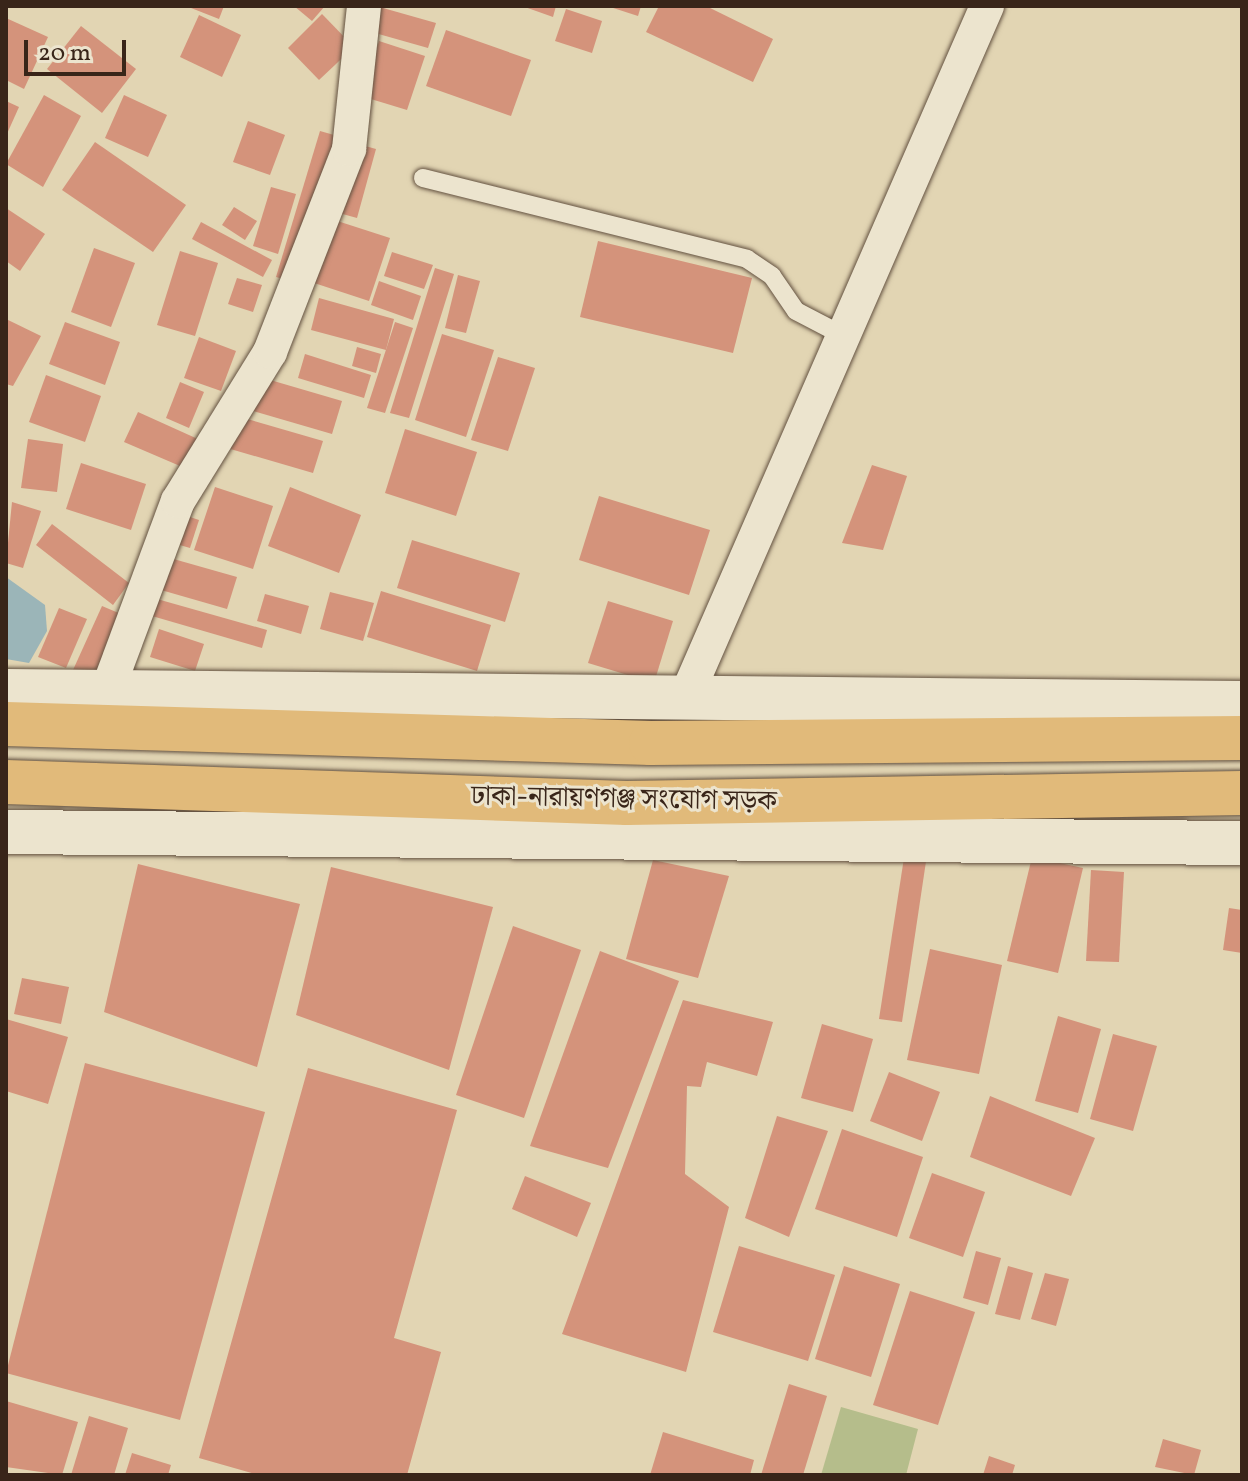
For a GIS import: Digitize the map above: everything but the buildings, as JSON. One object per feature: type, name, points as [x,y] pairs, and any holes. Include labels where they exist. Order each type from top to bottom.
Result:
[{"type":"main road","name":"ঢাকা-নারায়ণগঞ্জ সংযোগ সড়ক","points":[[6,724],[93,729],[651,743],[1242,738]]},
{"type":"main road","name":"ঢাকা-নারায়ণগঞ্জ সংযোগ সড়ক","points":[[6,782],[627,803],[1242,793]]},
{"type":"street","points":[[93,729],[178,501],[270,352],[344,163],[364,6]]},
{"type":"street","points":[[685,699],[987,6]]},
{"type":"street","points":[[6,691],[108,688],[685,699],[1242,703]]},
{"type":"street","points":[[6,832],[1242,843]]},
{"type":"lane","points":[[423,178],[747,259],[772,276],[796,311],[842,335]]},
{"type":"green space","points":[[841,1407],[918,1429],[906,1475],[821,1475]]},
{"type":"water","points":[[6,577],[45,605],[47,631],[29,663],[6,659]]}]
